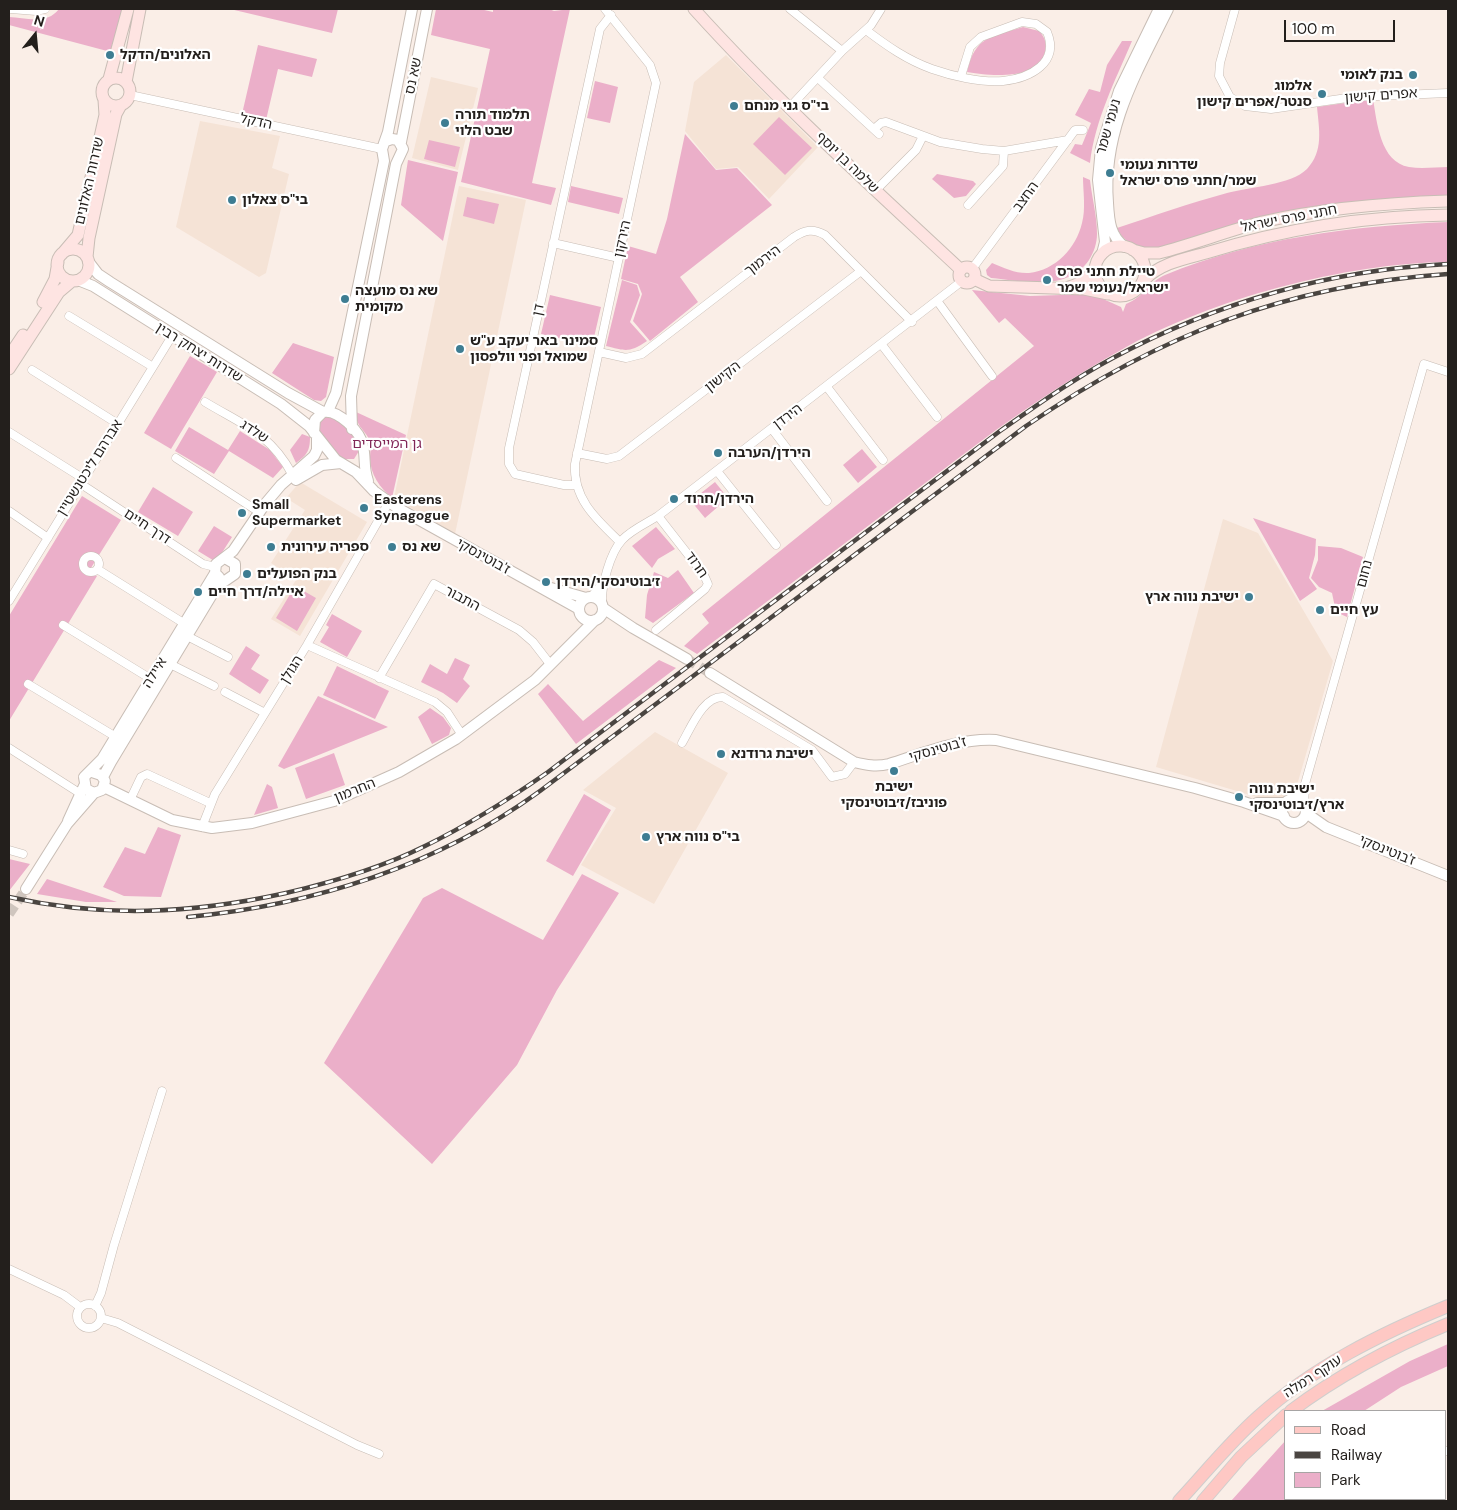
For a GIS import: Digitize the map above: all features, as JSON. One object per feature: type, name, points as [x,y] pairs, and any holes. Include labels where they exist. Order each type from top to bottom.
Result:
[{"type":"main road","points":[[128,9],[109,79],[102,91],[104,100],[112,105],[121,105],[130,95],[126,82],[140,9]]},
{"type":"main road","name":"שלמה בן יוסף","points":[[694,9],[730,49],[967,275]]},
{"type":"main road","points":[[109,79],[118,77],[126,82]]},
{"type":"main road","name":"שדרות האלונים","points":[[60,259],[74,241],[79,230],[105,115],[104,100]]},
{"type":"main road","name":"שדרות האלונים","points":[[88,259],[89,238],[116,114],[121,105]]},
{"type":"main road","name":"חתני פרס ישראל","points":[[1129,249],[1144,253],[1159,253],[1259,223],[1325,210],[1399,203],[1448,202]]},
{"type":"main road","name":"חתני פרס ישראל","points":[[1144,280],[1153,271],[1166,265],[1286,230],[1366,219],[1448,215]]},
{"type":"main road","points":[[967,275],[989,286],[1053,289],[1084,289],[1122,296],[1130,295],[1136,291],[1144,280],[1145,266],[1138,254],[1129,249],[1109,249],[1102,254],[1090,276],[1083,282],[1065,288],[1053,289]]},
{"type":"main road","points":[[9,356],[49,293],[60,259],[73,250],[81,252],[88,259],[88,270],[59,292],[9,369]]},
{"type":"main road","points":[[60,259],[60,272],[75,280]]},
{"type":"main road","points":[[1096,266],[1098,282],[1111,294]]},
{"type":"main road","name":"עוקף רמלה","points":[[1179,1501],[1250,1425],[1297,1386],[1377,1337],[1448,1306]]},
{"type":"main road","name":"עוקף רמלה","points":[[1292,1410],[1325,1387],[1385,1352],[1448,1324]]},
{"type":"main road","name":"עוקף רמלה","points":[[1203,1501],[1241,1457],[1284,1417]]},
{"type":"street","points":[[11,9],[36,11],[45,9]]},
{"type":"street","name":"שא נס","points":[[316,436],[315,420],[326,412],[336,393],[384,162],[384,148],[412,9]]},
{"type":"street","name":"שא נס","points":[[401,142],[427,9]]},
{"type":"street","points":[[790,9],[842,51]]},
{"type":"street","points":[[790,107],[819,79],[842,51],[876,20],[881,9]]},
{"type":"street","name":"נעמי שמר","points":[[1102,254],[1105,242],[1098,180],[1101,148],[1120,91],[1159,9]]},
{"type":"street","name":"נעמי שמר","points":[[1129,249],[1114,236],[1109,222],[1106,180],[1109,149],[1127,94],[1168,9]]},
{"type":"street","name":"אפרים קישון","points":[[1235,9],[1220,63],[1219,76],[1230,97],[1245,106],[1271,109],[1354,98],[1448,93]]},
{"type":"street","name":"דן","points":[[575,485],[522,476],[511,470],[509,448],[600,29],[608,12]]},
{"type":"street","name":"הירקון","points":[[575,485],[577,453],[656,83],[650,65],[608,12]]},
{"type":"street","points":[[866,30],[902,56],[934,70],[961,76],[1002,81],[1016,78],[1041,68],[1050,56],[1051,48],[1047,32],[1036,24],[1022,22],[981,37],[970,47],[961,76]]},
{"type":"street","points":[[819,79],[876,132],[881,123],[886,122],[923,136],[961,146],[1004,151],[1068,140]]},
{"type":"street","name":"הדקל","points":[[130,95],[384,148]]},
{"type":"street","name":"החצב","points":[[967,275],[1075,130],[1083,130]]},
{"type":"street","points":[[876,190],[916,150],[923,136]]},
{"type":"street","points":[[352,429],[351,396],[398,158],[403,152],[401,142],[392,139],[384,148],[392,160],[398,158]]},
{"type":"street","points":[[968,205],[1003,166],[1004,151]]},
{"type":"street","name":"הירמוך","points":[[599,352],[626,358],[642,354],[794,237],[807,230],[816,230],[825,235],[912,322]]},
{"type":"street","points":[[553,243],[619,258]]},
{"type":"street","name":"שדרות יצחק רבין","points":[[88,259],[98,274],[110,282],[288,393],[326,412],[340,416],[352,429]]},
{"type":"street","name":"הקישון","points":[[577,453],[607,459],[620,456],[861,271]]},
{"type":"street","name":"הירדן","points":[[620,542],[658,516],[938,302],[967,275]]},
{"type":"street","name":"שדרות יצחק רבין","points":[[75,280],[93,286],[281,404],[309,426],[343,464]]},
{"type":"street","points":[[938,302],[992,376]]},
{"type":"street","points":[[69,316],[152,368]]},
{"type":"street","name":"אברהם ליכטנשטיין","points":[[10,596],[48,538],[172,336]]},
{"type":"street","points":[[882,345],[937,417]]},
{"type":"street","name":"נחום","points":[[1303,813],[1305,784],[1424,364],[1448,372]]},
{"type":"street","points":[[32,370],[118,424]]},
{"type":"street","points":[[827,387],[883,460]]},
{"type":"street","name":"שלדג","points":[[205,402],[266,438],[282,455],[292,474]]},
{"type":"street","name":"ז'בוטינסקי","points":[[352,429],[362,441],[364,453],[363,468],[374,491]]},
{"type":"street","points":[[772,429],[827,501]]},
{"type":"street","name":"דרך חיים","points":[[9,432],[203,564],[215,570]]},
{"type":"street","points":[[230,561],[220,560],[215,570],[219,578],[226,580],[235,574],[230,561],[233,552],[260,512],[292,474],[314,456],[317,450],[316,436]]},
{"type":"street","points":[[230,561],[270,508],[297,479],[322,465],[357,462],[364,453]]},
{"type":"street","points":[[176,458],[260,512]]},
{"type":"street","name":"ז'בוטינסקי","points":[[343,464],[356,472],[374,491],[389,502],[580,611]]},
{"type":"street","points":[[716,471],[776,545]]},
{"type":"street","points":[[575,485],[579,496],[592,514],[620,542],[604,580],[602,606],[596,619]]},
{"type":"street","points":[[307,645],[389,502]]},
{"type":"street","points":[[9,512],[48,538]]},
{"type":"street","name":"חרוד","points":[[656,630],[708,584],[706,578],[658,516]]},
{"type":"street","points":[[97,569],[185,624]]},
{"type":"street","name":"איילה","points":[[92,772],[185,624],[215,570]]},
{"type":"street","name":"ז'בוטינסקי","points":[[517,576],[588,598]]},
{"type":"street","name":"איילה","points":[[104,782],[170,664],[214,593],[226,580]]},
{"type":"street","points":[[604,580],[581,603],[580,611],[588,620],[596,619],[633,628]]},
{"type":"street","name":"התבור","points":[[379,678],[434,584],[519,630],[533,642],[550,664]]},
{"type":"street","points":[[588,598],[597,599],[602,606],[633,628],[687,659]]},
{"type":"street","name":"החרמון","points":[[571,643],[578,627],[580,611]]},
{"type":"street","name":"החרמון","points":[[104,782],[130,800],[172,820],[202,828],[228,827],[252,823],[334,801],[399,772],[462,735],[501,708],[535,680],[596,619]]},
{"type":"street","points":[[63,625],[151,679]]},
{"type":"street","points":[[187,636],[228,657]]},
{"type":"street","name":"הגולן","points":[[202,828],[210,803],[307,645],[435,702],[447,712],[462,735]]},
{"type":"street","points":[[170,664],[214,686]]},
{"type":"street","name":"ז'בוטינסקי","points":[[710,673],[854,762],[879,766],[952,744],[980,739],[996,740],[1244,802],[1284,816],[1290,822],[1303,813],[1326,827],[1448,876]]},
{"type":"street","points":[[28,684],[116,736]]},
{"type":"street","points":[[225,692],[265,713]]},
{"type":"street","points":[[682,743],[707,703],[717,697],[723,697],[812,750],[832,777],[845,774],[854,762]]},
{"type":"street","points":[[9,748],[82,790],[94,793]]},
{"type":"street","points":[[26,889],[67,824],[82,790],[84,777],[92,772],[99,773],[104,782],[67,824]]},
{"type":"street","points":[[130,800],[141,777],[147,774],[210,803]]},
{"type":"street","name":"נחום","points":[[1290,801],[1305,784]]},
{"type":"street","points":[[1284,816],[1283,809],[1290,801],[1303,813]]},
{"type":"street","name":"ז'בוטינסקי","points":[[1244,802],[1290,801]]},
{"type":"street","points":[[9,850],[24,854]]},
{"type":"street","points":[[95,1306],[101,1293],[162,1091]]},
{"type":"street","points":[[9,1269],[64,1296],[80,1307]]},
{"type":"street","points":[[86,1304],[95,1306],[100,1312],[101,1318],[95,1327],[88,1329],[81,1326],[76,1317],[80,1307],[86,1304]]},
{"type":"street","points":[[101,1318],[118,1323],[378,1454]]},
{"type":"shaded area","name":"בי\"ס גני מנחם","points":[[726,55],[818,147],[769,199],[738,167],[716,169],[685,131],[694,82]]},
{"type":"shaded area","name":"תלמוד תורה שבט הלוי","points":[[431,77],[478,88],[458,170],[412,158]]},
{"type":"shaded area","name":"בי\"ס צאלון","points":[[200,121],[280,136],[272,168],[289,174],[266,273],[259,277],[176,227]]},
{"type":"shaded area","name":"סמינר באר יעקב ע\"ש שמואל ופני וולפסון","points":[[459,186],[526,200],[455,534],[394,498]]},
{"type":"shaded area","points":[[300,482],[367,522],[300,636],[271,619],[296,580],[271,563],[305,510],[286,498]]},
{"type":"shaded area","name":"ישיבת נווה ארץ","points":[[1223,519],[1258,533],[1333,661],[1295,792],[1288,800],[1267,800],[1156,767]]},
{"type":"shaded area","name":"בי\"ס נווה ארץ","points":[[655,732],[728,773],[654,904],[581,865],[616,808],[583,790]]},
{"type":"green space","points":[[59,9],[122,9],[111,52],[9,25],[9,17],[42,19],[49,17]]},
{"type":"green space","points":[[230,9],[338,9],[332,33]]},
{"type":"green space","points":[[436,9],[480,9],[493,12],[493,9],[549,9],[554,11],[570,9],[532,183],[556,188],[551,205],[461,182],[490,49],[431,35]]},
{"type":"green space","points":[[1023,27],[1039,31],[1045,41],[1045,52],[1041,61],[1033,68],[1023,72],[999,75],[967,72],[975,51],[986,40]]},
{"type":"green space","points":[[1122,41],[1132,41],[1101,116],[1090,163],[1070,153],[1075,144],[1082,145],[1091,123],[1075,115],[1089,89],[1100,92],[1107,65]]},
{"type":"green space","points":[[258,45],[317,59],[312,77],[278,69],[266,120],[242,114]]},
{"type":"green space","points":[[595,81],[618,87],[610,123],[587,118]]},
{"type":"green space","points":[[1373,99],[1382,140],[1392,158],[1399,164],[1409,167],[1448,167],[1448,197],[1374,200],[1157,248],[1133,244],[1120,234],[1117,228],[1172,210],[1236,191],[1291,179],[1307,169],[1316,155],[1319,140],[1317,107]]},
{"type":"green space","points":[[779,117],[812,148],[785,175],[753,144]]},
{"type":"green space","points":[[685,134],[716,170],[737,168],[772,205],[680,277],[698,302],[650,341],[633,321],[642,294],[638,284],[621,279],[628,246],[656,254],[667,219]]},
{"type":"green space","points":[[429,140],[460,147],[455,167],[424,159]]},
{"type":"green space","points":[[408,160],[458,172],[443,241],[401,205]]},
{"type":"green space","points":[[937,174],[973,181],[976,184],[966,196],[954,198],[932,179]]},
{"type":"green space","points":[[1083,177],[1090,180],[1097,234],[1092,254],[1080,270],[1069,277],[1057,281],[1044,282],[991,278],[987,275],[986,270],[992,263],[1015,272],[1029,273],[1039,271],[1056,262],[1070,249],[1079,232],[1083,218]]},
{"type":"green space","points":[[571,186],[623,198],[619,214],[568,202]]},
{"type":"green space","points":[[467,197],[499,204],[494,224],[463,216]]},
{"type":"green space","points":[[1448,222],[1448,262],[1366,269],[1280,287],[1196,315],[1121,350],[1073,378],[996,430],[697,654],[684,646],[709,623],[702,614],[1034,346],[1005,318],[999,323],[972,290],[1030,296],[1092,294],[1121,307],[1123,312],[1126,304],[1138,297],[1155,281],[1165,275],[1199,262],[1234,252],[1304,236],[1376,227]]},
{"type":"green space","points":[[622,280],[637,285],[640,295],[630,322],[647,341],[636,348],[627,350],[606,346]]},
{"type":"green space","points":[[550,295],[601,307],[592,346],[541,334]]},
{"type":"green space","points":[[293,343],[334,357],[326,397],[321,401],[314,400],[272,373]]},
{"type":"green space","points":[[190,356],[217,372],[171,449],[144,433]]},
{"type":"green space","name":"גן המייסדים","points":[[356,412],[406,435],[392,498],[374,475],[370,464],[370,442],[358,424]]},
{"type":"green space","points":[[324,415],[342,423],[352,433],[358,444],[359,451],[354,459],[342,459],[319,435],[317,425]]},
{"type":"green space","points":[[189,427],[228,450],[240,431],[270,450],[283,467],[273,478],[229,451],[214,474],[175,451]]},
{"type":"green space","points":[[302,434],[310,437],[309,446],[305,455],[296,463],[290,450]]},
{"type":"green space","points":[[862,449],[877,467],[858,483],[843,465]]},
{"type":"green space","points":[[715,482],[728,498],[705,518],[691,501]]},
{"type":"green space","points":[[153,487],[193,512],[178,536],[138,512]]},
{"type":"green space","points":[[82,496],[121,520],[89,571],[97,576],[9,721],[9,616]]},
{"type":"green space","points":[[1253,518],[1316,539],[1315,555],[1309,578],[1317,589],[1300,601]]},
{"type":"green space","points":[[214,526],[232,537],[216,562],[198,551]]},
{"type":"green space","points":[[656,527],[675,549],[658,559],[652,568],[632,546]]},
{"type":"green space","points":[[1318,546],[1341,548],[1363,557],[1347,617],[1336,612],[1332,593],[1319,587],[1311,578],[1318,560]]},
{"type":"green space","points":[[678,570],[694,593],[653,623],[645,618],[647,595],[654,572],[668,578]]},
{"type":"green space","points":[[295,586],[316,598],[297,631],[276,618]]},
{"type":"green space","points":[[332,614],[362,631],[347,657],[320,642],[329,627],[326,625]]},
{"type":"green space","points":[[246,646],[260,655],[251,669],[269,680],[260,694],[229,674]]},
{"type":"green space","points":[[455,658],[470,665],[463,679],[470,686],[457,703],[443,693],[421,682],[430,664],[447,674]]},
{"type":"green space","points":[[659,660],[676,668],[576,744],[538,694],[548,684],[583,721]]},
{"type":"green space","points":[[337,666],[389,691],[375,719],[323,695]]},
{"type":"green space","points":[[318,696],[388,727],[284,769],[278,766]]},
{"type":"green space","points":[[430,708],[443,717],[451,728],[449,735],[432,744],[418,717]]},
{"type":"green space","points":[[334,753],[345,785],[306,799],[295,768]]},
{"type":"green space","points":[[267,784],[272,787],[278,808],[254,815]]},
{"type":"green space","points":[[584,794],[611,810],[573,876],[546,861]]},
{"type":"green space","points":[[158,827],[181,835],[161,897],[124,896],[103,887],[125,847],[145,854]]},
{"type":"green space","points":[[9,859],[30,864],[9,891]]},
{"type":"green space","points":[[582,874],[619,893],[557,990],[517,1065],[432,1164],[324,1063],[423,898],[442,888],[543,940]]},
{"type":"green space","points":[[47,879],[117,902],[86,902],[37,894]]},
{"type":"green space","points":[[1448,1344],[1448,1366],[1401,1387],[1366,1410],[1324,1410],[1410,1361]]},
{"type":"green space","points":[[1284,1442],[1284,1500],[1296,1501],[1231,1501]]},
{"type":"tunnel","points":[[687,659],[710,673]]},
{"type":"tunnel","points":[[9,914],[26,889]]},
{"type":"railway","points":[[9,897],[79,908],[148,911],[182,909],[251,900],[286,893],[357,874],[408,854],[472,821],[548,772],[1000,431],[1054,393],[1111,359],[1191,321],[1274,293],[1360,274],[1448,264]]},
{"type":"railway","points":[[188,917],[281,903],[327,892],[372,878],[416,861],[459,841],[500,817],[540,791],[1026,426],[1125,365],[1226,320],[1279,303],[1333,290],[1389,280],[1448,274]]},
{"type":"place","name":"האלונים/הדקל","points":[[110,55]]},
{"type":"place","name":"בנק לאומי","points":[[1413,75]]},
{"type":"place","name":"אלמוג סנטר/אפרים קישון","points":[[1322,94]]},
{"type":"place","name":"בי\"ס גני מנחם","points":[[734,106]]},
{"type":"place","name":"תלמוד תורה שבט הלוי","points":[[445,123]]},
{"type":"place","name":"שדרות נעומי שמר/חתני פרס ישראל","points":[[1110,173]]},
{"type":"place","name":"בי\"ס צאלון","points":[[232,200]]},
{"type":"place","name":"טיילת חתני פרס ישראל/נעומי שמר","points":[[1047,280]]},
{"type":"place","name":"שא נס מועצה מקומית","points":[[345,299]]},
{"type":"place","name":"סמינר באר יעקב ע\"ש שמואל ופני וולפסון","points":[[460,349]]},
{"type":"place","name":"הירדן/הערבה","points":[[718,453]]},
{"type":"place","name":"הירדן/חרוד","points":[[674,499]]},
{"type":"place","name":"Easterens Synagogue","points":[[364,508]]},
{"type":"place","name":"Small Supermarket","points":[[242,513]]},
{"type":"place","name":"ספריה עירונית","points":[[271,547]]},
{"type":"place","name":"שא נס","points":[[392,547]]},
{"type":"place","name":"בנק הפועלים","points":[[247,574]]},
{"type":"place","name":"ז׳בוטינסקי/הירדן","points":[[546,582]]},
{"type":"place","name":"איילה/דרך חיים","points":[[198,592]]},
{"type":"place","name":"ישיבת נווה ארץ","points":[[1249,597]]},
{"type":"place","name":"עץ חיים","points":[[1320,610]]},
{"type":"place","name":"ישיבת גרודנא","points":[[721,754]]},
{"type":"place","name":"ישיבת פוניבז/ז׳בוטינסקי","points":[[894,771]]},
{"type":"place","name":"ישיבת נווה ארץ/ז׳בוטינסקי","points":[[1239,797]]},
{"type":"place","name":"בי\"ס נווה ארץ","points":[[646,837]]}]
